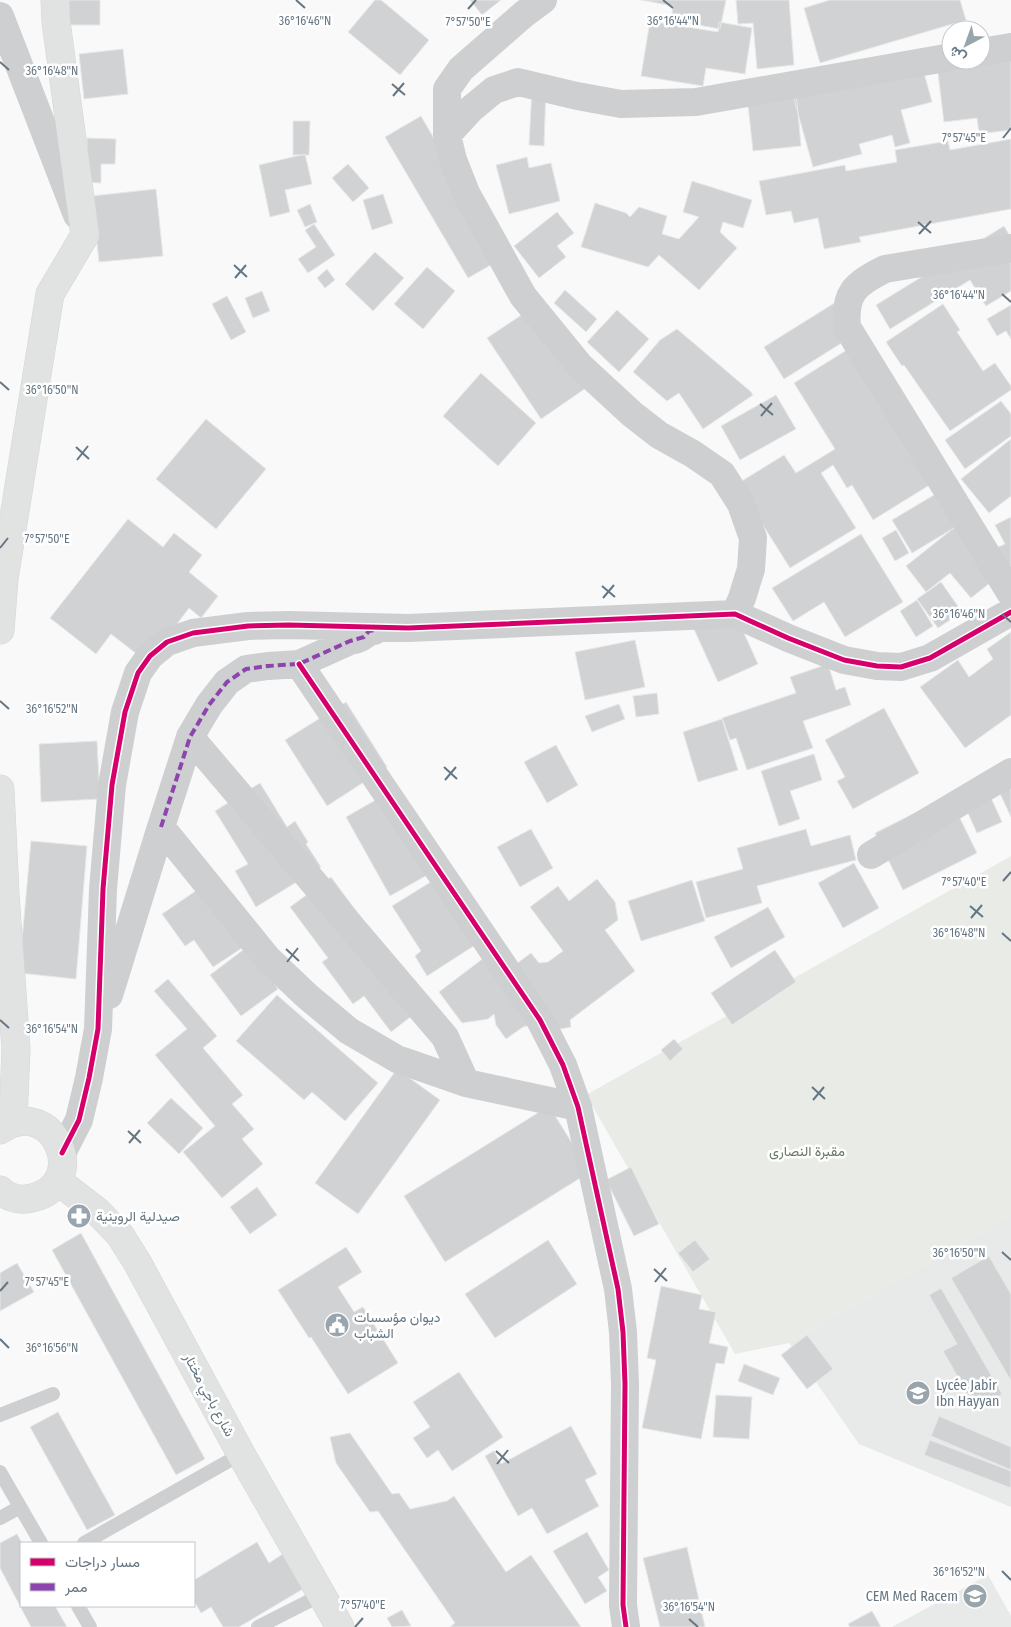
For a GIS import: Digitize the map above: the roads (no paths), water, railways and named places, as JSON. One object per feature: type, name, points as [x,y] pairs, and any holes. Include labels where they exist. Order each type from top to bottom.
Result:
[{"type":"street","points":[[0,630],[4,579],[50,294],[85,235],[56,22],[55,0]]},
{"type":"street","points":[[543,0],[524,14],[461,69],[447,90],[447,135],[453,160],[466,193],[523,296],[580,366],[632,414],[659,435],[693,454],[722,474],[741,504],[753,538],[751,569],[735,614]]},
{"type":"street","points":[[0,16],[85,235]]},
{"type":"street","points":[[991,50],[1011,47]]},
{"type":"street","points":[[447,135],[471,108],[494,90],[518,82],[621,104],[696,102],[941,59]]},
{"type":"street","points":[[1011,248],[885,269],[867,278],[852,292],[846,311],[847,327],[1011,594]]},
{"type":"street","points":[[62,1153],[79,1120],[98,1030],[190,737],[209,705],[226,682],[246,669],[299,664],[364,636],[369,631],[735,614],[788,638],[844,660],[877,666],[902,666],[930,658],[1011,612]]},
{"type":"street","points":[[98,1030],[103,890],[112,785],[125,712],[138,674],[150,656],[167,642],[193,633],[218,630],[289,625],[408,628]]},
{"type":"street","points":[[299,664],[540,1020],[563,1065],[578,1108],[618,1289],[622,1332],[624,1384],[623,1605],[626,1627]]},
{"type":"street","points":[[190,737],[445,1037],[466,1082]]},
{"type":"street","points":[[871,855],[1011,772]]},
{"type":"street","points":[[0,789],[5,894],[8,1044],[6,1126],[26,1122],[39,1124],[50,1131],[58,1141],[62,1153],[63,1167],[58,1181],[50,1190],[39,1196],[27,1199],[5,1197]]},
{"type":"street","points":[[161,827],[268,959],[307,996],[349,1031],[397,1059],[466,1082],[578,1108]]},
{"type":"street","name":"شارع باجي مختار","points":[[58,1181],[98,1212],[120,1235],[137,1262],[240,1454],[340,1627]]},
{"type":"lane","points":[[0,1415],[53,1394]]},
{"type":"lane","points":[[86,1542],[240,1454]]},
{"type":"lane","points":[[0,1472],[40,1542]]},
{"type":"lane","points":[[0,1518],[20,1507]]},
{"type":"lane","points":[[258,1627],[321,1595]]},
{"type":"lane","points":[[79,1607],[90,1627]]},
{"type":"place","name":"صيدلية الروينية","points":[[79,1216]]},
{"type":"place","name":"ديوان مؤسسات الشباب","points":[[337,1325]]},
{"type":"place","name":"Lycée Jabir Ibn Hayyan","points":[[918,1393]]},
{"type":"place","name":"CEM Med Racem","points":[[975,1596]]},
{"type":"park label","name":"مقبرة النصارى","points":[[807,1151]]}]
